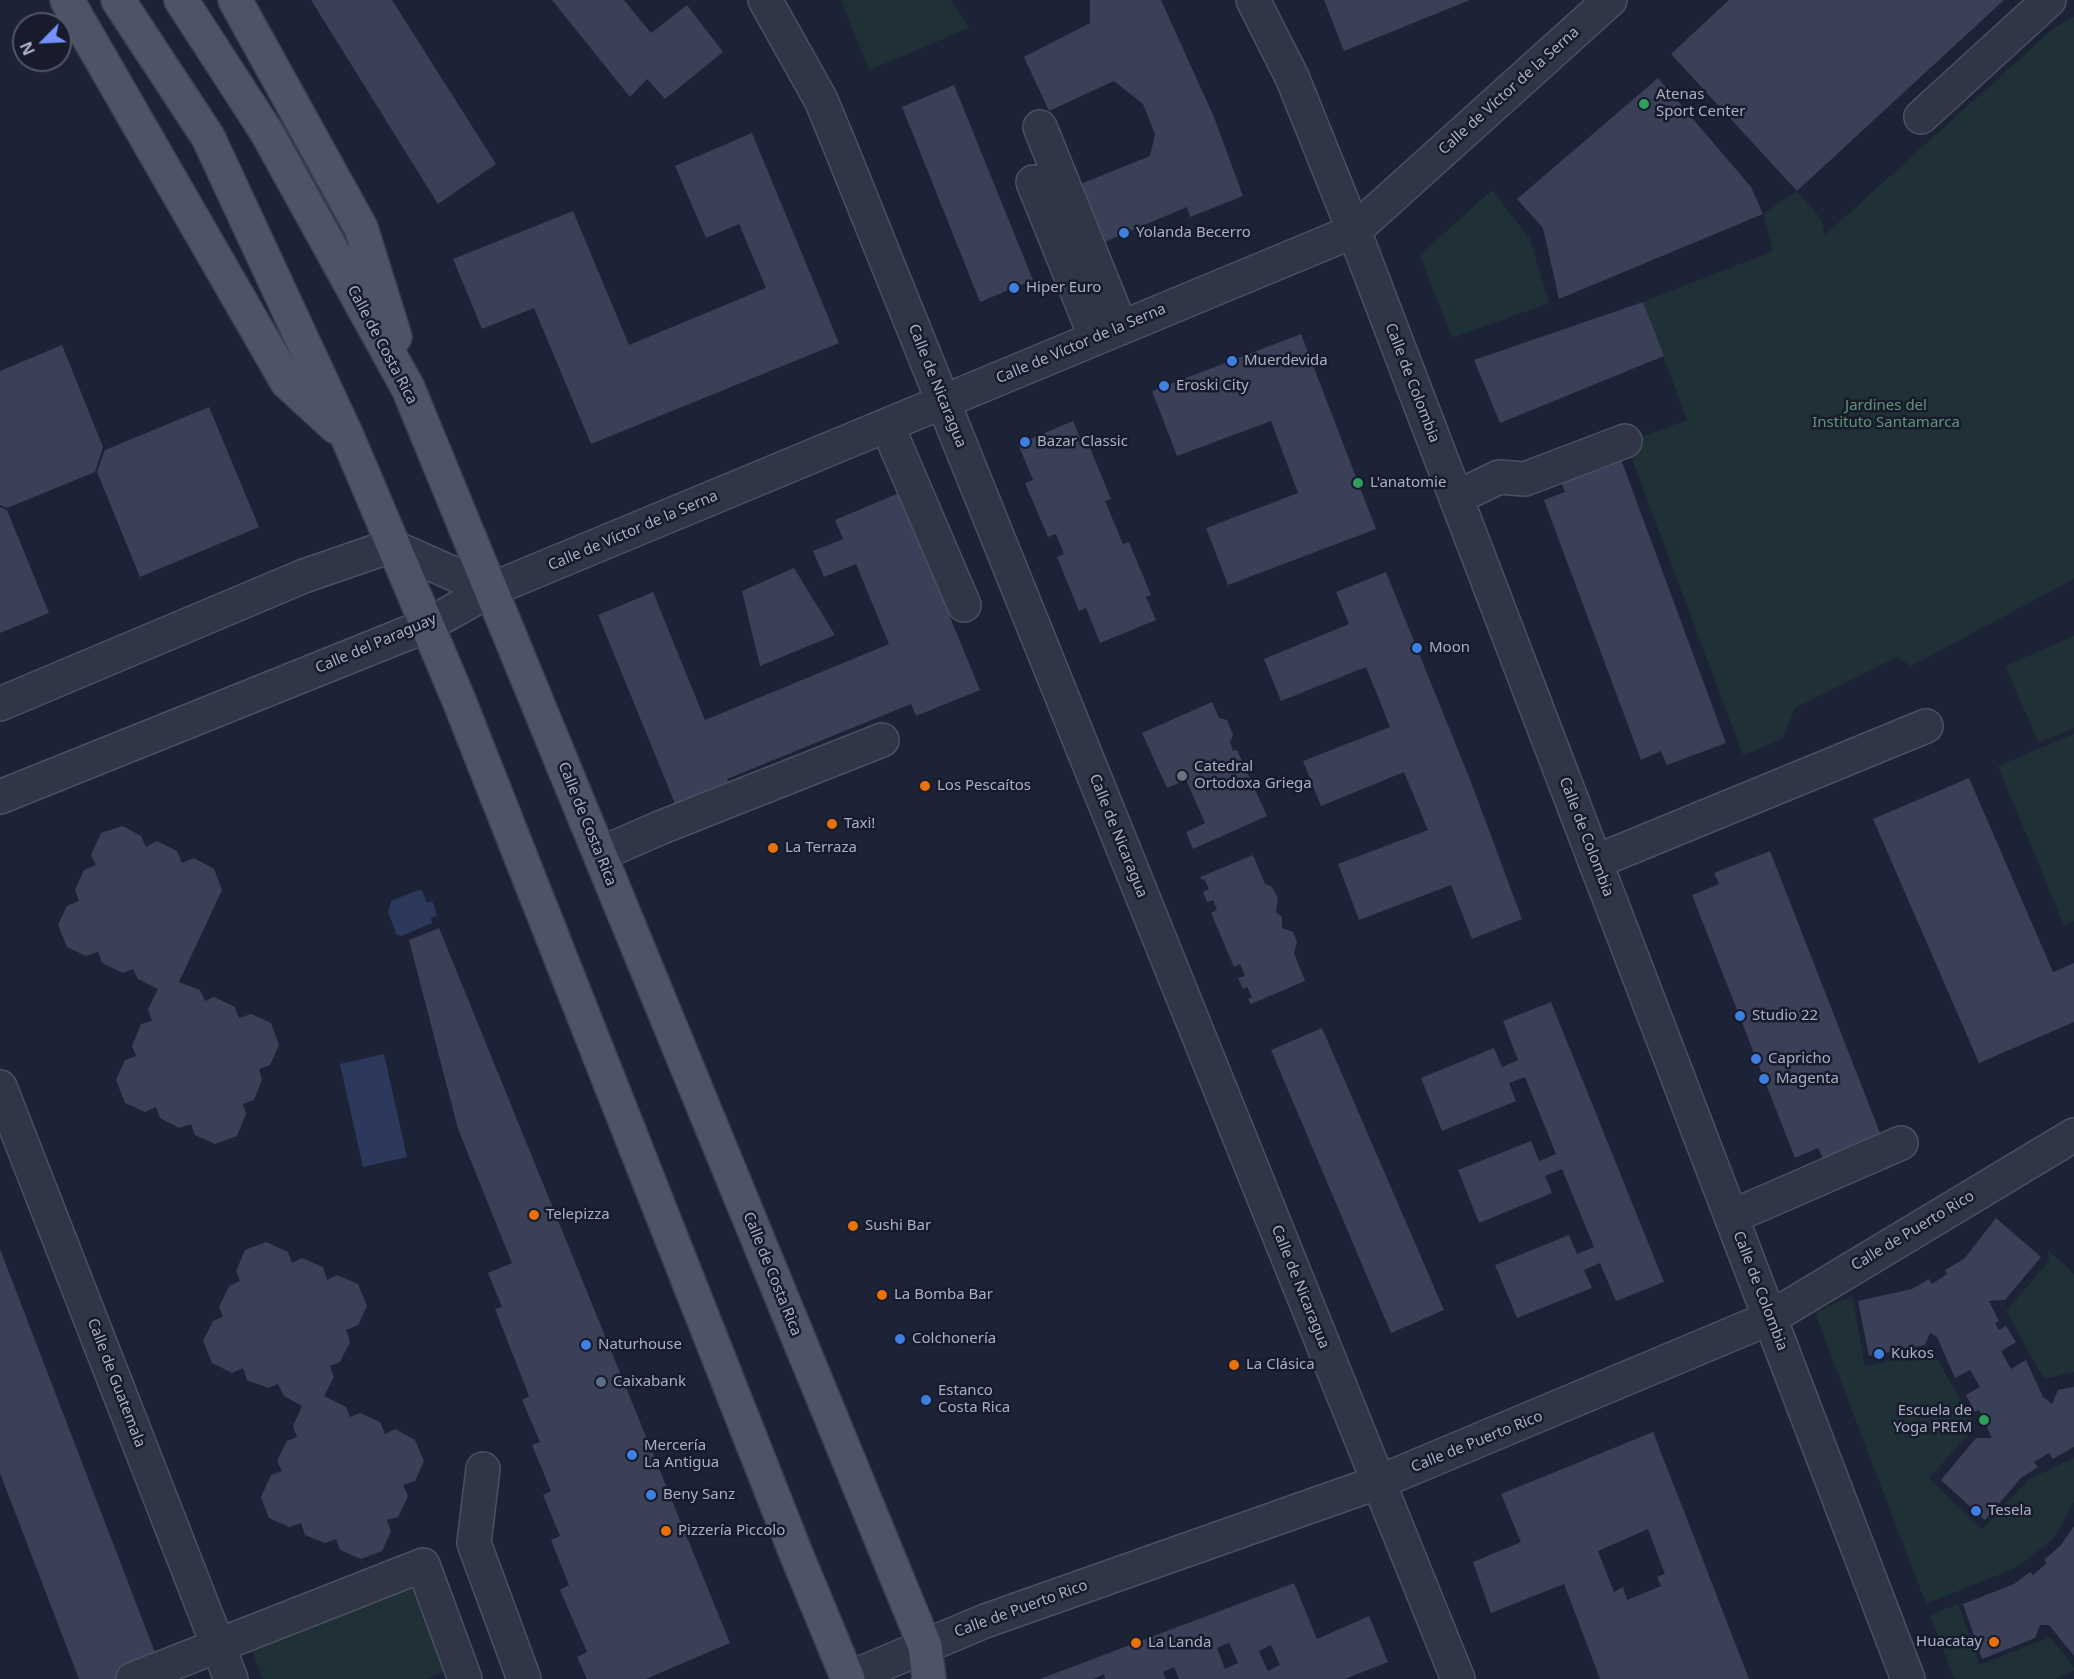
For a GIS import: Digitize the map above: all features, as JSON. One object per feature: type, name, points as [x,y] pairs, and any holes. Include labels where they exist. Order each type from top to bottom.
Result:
[{"type":"main road","points":[[67,0],[287,382],[347,436]]},
{"type":"main road","points":[[118,0],[208,137],[347,436],[391,546],[428,625],[788,1534],[848,1679]]},
{"type":"main road","name":"Calle de Costa Rica","points":[[181,0],[266,131],[408,388],[925,1646],[928,1679]]},
{"type":"main road","points":[[235,0],[361,228],[392,326],[408,388]]},
{"type":"main road","points":[[925,1646],[950,1679]]},
{"type":"street","name":"Calle de Nicaragua","points":[[765,0],[821,100],[1458,1679]]},
{"type":"street","name":"Calle de Colombia","points":[[1253,0],[1292,77],[1354,231],[1908,1679]]},
{"type":"street","name":"Calle de Víctor de la Serna","points":[[490,590],[1354,231],[1610,0]]},
{"type":"street","points":[[1921,117],[2049,0]]},
{"type":"street","points":[[1040,127],[1108,333]]},
{"type":"street","points":[[1034,182],[1108,333]]},
{"type":"street","points":[[887,425],[964,605]]},
{"type":"street","points":[[1456,498],[1499,477],[1525,479],[1623,434]]},
{"type":"street","points":[[0,704],[304,576],[391,546],[490,590]]},
{"type":"street","name":"Calle del Paraguay","points":[[0,797],[428,625],[490,590]]},
{"type":"street","points":[[1595,862],[1926,726]]},
{"type":"street","points":[[600,854],[882,740]]},
{"type":"street","name":"Calle de Guatemala","points":[[0,1087],[231,1679]]},
{"type":"street","name":"Calle de Puerto Rico","points":[[848,1679],[985,1621],[1379,1482],[1770,1318],[2074,1135]]},
{"type":"street","points":[[1731,1217],[1812,1181],[1913,1145]]},
{"type":"street","points":[[483,1469],[474,1543],[524,1679]]},
{"type":"street","points":[[133,1679],[423,1565],[465,1679]]},
{"type":"green space","points":[[841,0],[951,0],[969,28],[869,70]]},
{"type":"green space","name":"Jardines del Instituto Santamarca","points":[[2074,17],[2074,579],[1911,666],[1897,657],[1795,708],[1783,738],[1743,755],[1626,443],[1687,420],[1643,302],[1773,251],[1763,214],[1797,191],[1822,220],[1825,235],[2055,27]]},
{"type":"green space","points":[[1492,190],[1530,239],[1549,303],[1452,338],[1420,255]]},
{"type":"green space","points":[[2074,636],[2074,728],[2039,743],[2005,666]]},
{"type":"green space","points":[[2074,734],[2074,921],[2064,925],[1998,766]]},
{"type":"green space","points":[[2048,1250],[2074,1274],[2074,1372],[2044,1379],[2006,1311],[2049,1261]]},
{"type":"green space","points":[[1852,1296],[1865,1366],[1933,1352],[1976,1426],[1929,1478],[1982,1529],[2029,1479],[2074,1458],[2074,1502],[2053,1539],[2016,1568],[1926,1604],[1815,1313]]},
{"type":"green space","points":[[409,1579],[445,1671],[426,1679],[263,1679],[249,1643]]},
{"type":"green space","points":[[1958,1604],[1980,1665],[2050,1637],[2074,1667],[2074,1671],[2054,1679],[1954,1679],[1930,1615]]},
{"type":"water","points":[[418,890],[422,891],[427,903],[432,901],[437,915],[431,918],[432,923],[402,936],[397,935],[388,912],[391,901]]},
{"type":"water","points":[[384,1054],[407,1157],[363,1167],[340,1064]]},
{"type":"building","points":[[311,0],[392,0],[496,164],[438,204]]},
{"type":"building","points":[[552,0],[624,0],[651,33],[687,5],[723,52],[665,99],[647,79],[630,97]]},
{"type":"building","points":[[1090,0],[1161,0],[1214,117],[1243,196],[1190,217],[1187,207],[1102,243],[1078,185],[1150,156],[1155,134],[1143,104],[1114,81],[1049,111],[1024,57],[1090,23]]},
{"type":"building","points":[[1324,0],[1470,0],[1344,51]]},
{"type":"building","points":[[1729,0],[2004,0],[1797,191],[1671,54]]},
{"type":"building","points":[[1658,78],[1751,187],[1763,214],[1559,299],[1543,228],[1517,199]]},
{"type":"building","points":[[954,85],[1033,280],[980,302],[902,107]]},
{"type":"building","points":[[752,133],[839,343],[591,444],[534,308],[482,329],[453,259],[573,211],[629,345],[766,288],[739,224],[706,238],[675,166]]},
{"type":"building","points":[[1643,302],[1664,356],[1500,423],[1474,360]]},
{"type":"building","points":[[1301,334],[1376,529],[1228,585],[1206,528],[1298,493],[1271,421],[1177,456],[1152,391]]},
{"type":"building","points":[[62,345],[103,447],[95,472],[7,508],[0,505],[0,371]]},
{"type":"building","points":[[209,407],[259,527],[140,577],[97,472],[105,450]]},
{"type":"building","points":[[1073,421],[1083,445],[1088,443],[1111,499],[1105,501],[1123,544],[1129,542],[1151,595],[1146,597],[1156,620],[1100,643],[1086,608],[1079,611],[1057,557],[1064,554],[1056,534],[1048,537],[1025,483],[1033,480],[1018,444]]},
{"type":"building","points":[[1619,454],[1726,743],[1667,765],[1661,751],[1641,760],[1544,500],[1565,492],[1559,476]]},
{"type":"building","points":[[899,493],[980,690],[916,716],[911,704],[727,779],[731,789],[678,811],[598,615],[653,592],[705,720],[889,644],[856,564],[824,577],[813,551],[843,539],[835,520]]},
{"type":"building","points":[[0,507],[7,510],[49,613],[0,633]]},
{"type":"building","points":[[794,568],[835,635],[760,666],[742,591]]},
{"type":"building","points":[[1386,572],[1471,782],[1522,919],[1472,939],[1451,885],[1359,920],[1338,864],[1428,830],[1404,772],[1321,806],[1303,761],[1390,727],[1366,667],[1281,701],[1264,659],[1349,624],[1336,592]]},
{"type":"building","name":"Catedral Ortodoxa Griega","points":[[1212,702],[1219,718],[1227,720],[1233,735],[1230,742],[1233,751],[1237,750],[1267,816],[1193,849],[1186,832],[1205,823],[1186,780],[1167,788],[1142,733]]},
{"type":"building","points":[[1969,778],[2053,972],[2074,963],[2074,1022],[1979,1063],[1873,819]]},
{"type":"building","points":[[123,826],[141,836],[146,847],[157,841],[177,851],[182,863],[194,858],[214,869],[222,890],[179,982],[200,990],[205,1001],[214,997],[235,1007],[239,1018],[251,1014],[271,1023],[279,1045],[270,1065],[259,1069],[262,1080],[254,1100],[243,1104],[246,1114],[237,1136],[215,1144],[195,1135],[191,1124],[179,1128],[160,1118],[156,1107],[145,1112],[125,1103],[116,1080],[125,1060],[136,1056],[132,1046],[141,1024],[152,1021],[148,1009],[158,989],[138,979],[133,969],[123,973],[102,963],[98,952],[86,956],[67,947],[58,925],[67,906],[79,901],[75,890],[84,870],[96,865],[91,855],[101,833]]},
{"type":"building","points":[[1770,851],[1882,1138],[1824,1161],[1818,1148],[1795,1158],[1692,895],[1719,884],[1714,873]]},
{"type":"building","points":[[1253,855],[1265,884],[1272,887],[1278,898],[1276,912],[1282,917],[1282,928],[1293,932],[1297,942],[1294,953],[1305,981],[1251,1004],[1248,999],[1252,997],[1247,987],[1243,989],[1238,978],[1245,976],[1240,964],[1234,967],[1211,913],[1217,910],[1213,900],[1207,902],[1203,892],[1209,889],[1204,879],[1200,877]]},
{"type":"building","points":[[439,928],[730,1643],[646,1679],[587,1679],[577,1657],[587,1652],[560,1590],[569,1585],[551,1540],[560,1536],[543,1495],[551,1491],[532,1445],[540,1442],[522,1400],[529,1396],[495,1309],[502,1307],[488,1273],[512,1263],[458,1129],[409,940]]},
{"type":"building","points":[[1551,1002],[1664,1282],[1616,1301],[1600,1263],[1584,1270],[1592,1288],[1517,1318],[1495,1265],[1569,1235],[1577,1254],[1594,1247],[1562,1169],[1545,1176],[1552,1193],[1479,1223],[1458,1170],[1531,1141],[1539,1161],[1556,1154],[1525,1077],[1509,1083],[1516,1101],[1442,1131],[1421,1078],[1494,1048],[1502,1067],[1518,1060],[1503,1021]]},
{"type":"building","points":[[1322,1028],[1444,1310],[1391,1333],[1271,1050]]},
{"type":"building","points":[[1996,1218],[2041,1257],[2005,1300],[1989,1301],[1999,1321],[1995,1323],[1999,1330],[2006,1326],[2016,1342],[2001,1351],[2011,1369],[2026,1360],[2043,1397],[2052,1404],[2058,1390],[2074,1387],[2074,1447],[2053,1459],[2049,1453],[2034,1462],[2038,1467],[2021,1478],[1985,1520],[1941,1480],[1976,1438],[1992,1438],[1979,1410],[1975,1412],[1966,1395],[1980,1387],[1970,1370],[1955,1378],[1937,1337],[1930,1333],[1925,1345],[1869,1356],[1858,1301],[1912,1289],[1929,1279],[1932,1284],[1947,1274],[1945,1270],[1964,1259]]},
{"type":"building","points":[[266,1242],[288,1252],[292,1263],[302,1258],[323,1267],[327,1280],[337,1275],[358,1284],[367,1306],[358,1325],[346,1330],[350,1342],[340,1362],[330,1366],[334,1377],[324,1396],[346,1407],[350,1417],[360,1413],[380,1422],[385,1434],[395,1429],[415,1440],[424,1461],[415,1481],[403,1485],[408,1496],[398,1517],[387,1520],[391,1531],[382,1551],[361,1559],[340,1550],[336,1539],[325,1543],[305,1535],[301,1523],[289,1527],[269,1518],[261,1497],[271,1475],[282,1471],[277,1461],[287,1441],[297,1437],[293,1426],[302,1406],[284,1396],[278,1384],[268,1388],[247,1380],[243,1368],[232,1373],[212,1363],[203,1341],[213,1321],[223,1317],[219,1307],[229,1286],[240,1281],[236,1271],[245,1250]]},
{"type":"building","points":[[0,1249],[159,1663],[116,1679],[79,1679],[0,1473]]},
{"type":"building","points":[[1653,1432],[1749,1679],[1600,1679],[1564,1584],[1491,1613],[1473,1562],[1521,1542],[1501,1494]],"holes":[[[1648,1529],[1665,1574],[1657,1577],[1661,1586],[1627,1600],[1623,1587],[1614,1592],[1598,1551]]]},
{"type":"building","points":[[2074,1526],[2074,1656],[2049,1625],[2040,1625],[2035,1638],[1982,1659],[1963,1604],[2014,1584],[2030,1572],[2033,1575],[2047,1563],[2044,1560],[2061,1545]]},
{"type":"building","points":[[1294,1583],[1317,1639],[1369,1616],[1388,1662],[1345,1679],[1179,1679],[1174,1667],[1163,1672],[1166,1679],[1105,1679],[1104,1674],[1093,1679],[1040,1679]],"holes":[[[1229,1643],[1238,1663],[1225,1669],[1217,1648]],[[1271,1645],[1280,1665],[1268,1671],[1259,1651]]]},
{"type":"place","name":"Atenas Sport Center","points":[[1644,104]]},
{"type":"place","name":"Yolanda Becerro","points":[[1124,233]]},
{"type":"place","name":"Hiper Euro","points":[[1014,288]]},
{"type":"place","name":"Muerdevida","points":[[1232,361]]},
{"type":"place","name":"Eroski City","points":[[1164,386]]},
{"type":"place","name":"Bazar Classic","points":[[1025,442]]},
{"type":"place","name":"L'anatomie","points":[[1358,483]]},
{"type":"place","name":"Moon","points":[[1417,648]]},
{"type":"place","name":"Catedral Ortodoxa Griega","points":[[1182,776]]},
{"type":"place","name":"Los Pescaítos","points":[[925,786]]},
{"type":"place","name":"Taxi!","points":[[832,824]]},
{"type":"place","name":"La Terraza","points":[[773,848]]},
{"type":"place","name":"Studio 22","points":[[1740,1016]]},
{"type":"place","name":"Capricho","points":[[1756,1059]]},
{"type":"place","name":"Magenta","points":[[1764,1079]]},
{"type":"place","name":"Telepizza","points":[[534,1215]]},
{"type":"place","name":"Sushi Bar","points":[[853,1226]]},
{"type":"place","name":"La Bomba Bar","points":[[882,1295]]},
{"type":"place","name":"Colchonería","points":[[900,1339]]},
{"type":"place","name":"Naturhouse","points":[[586,1345]]},
{"type":"place","name":"Kukos","points":[[1879,1354]]},
{"type":"place","name":"La Clásica","points":[[1234,1365]]},
{"type":"place","name":"Caixabank","points":[[601,1382]]},
{"type":"place","name":"Estanco Costa Rica","points":[[926,1400]]},
{"type":"place","name":"Escuela de Yoga PREM","points":[[1984,1420]]},
{"type":"place","name":"Mercería La Antigua","points":[[632,1455]]},
{"type":"place","name":"Beny Sanz","points":[[651,1495]]},
{"type":"place","name":"Tesela","points":[[1976,1511]]},
{"type":"place","name":"Pizzería Piccolo","points":[[666,1531]]},
{"type":"place","name":"Huacatay","points":[[1994,1642]]},
{"type":"place","name":"La Landa","points":[[1136,1643]]}]
